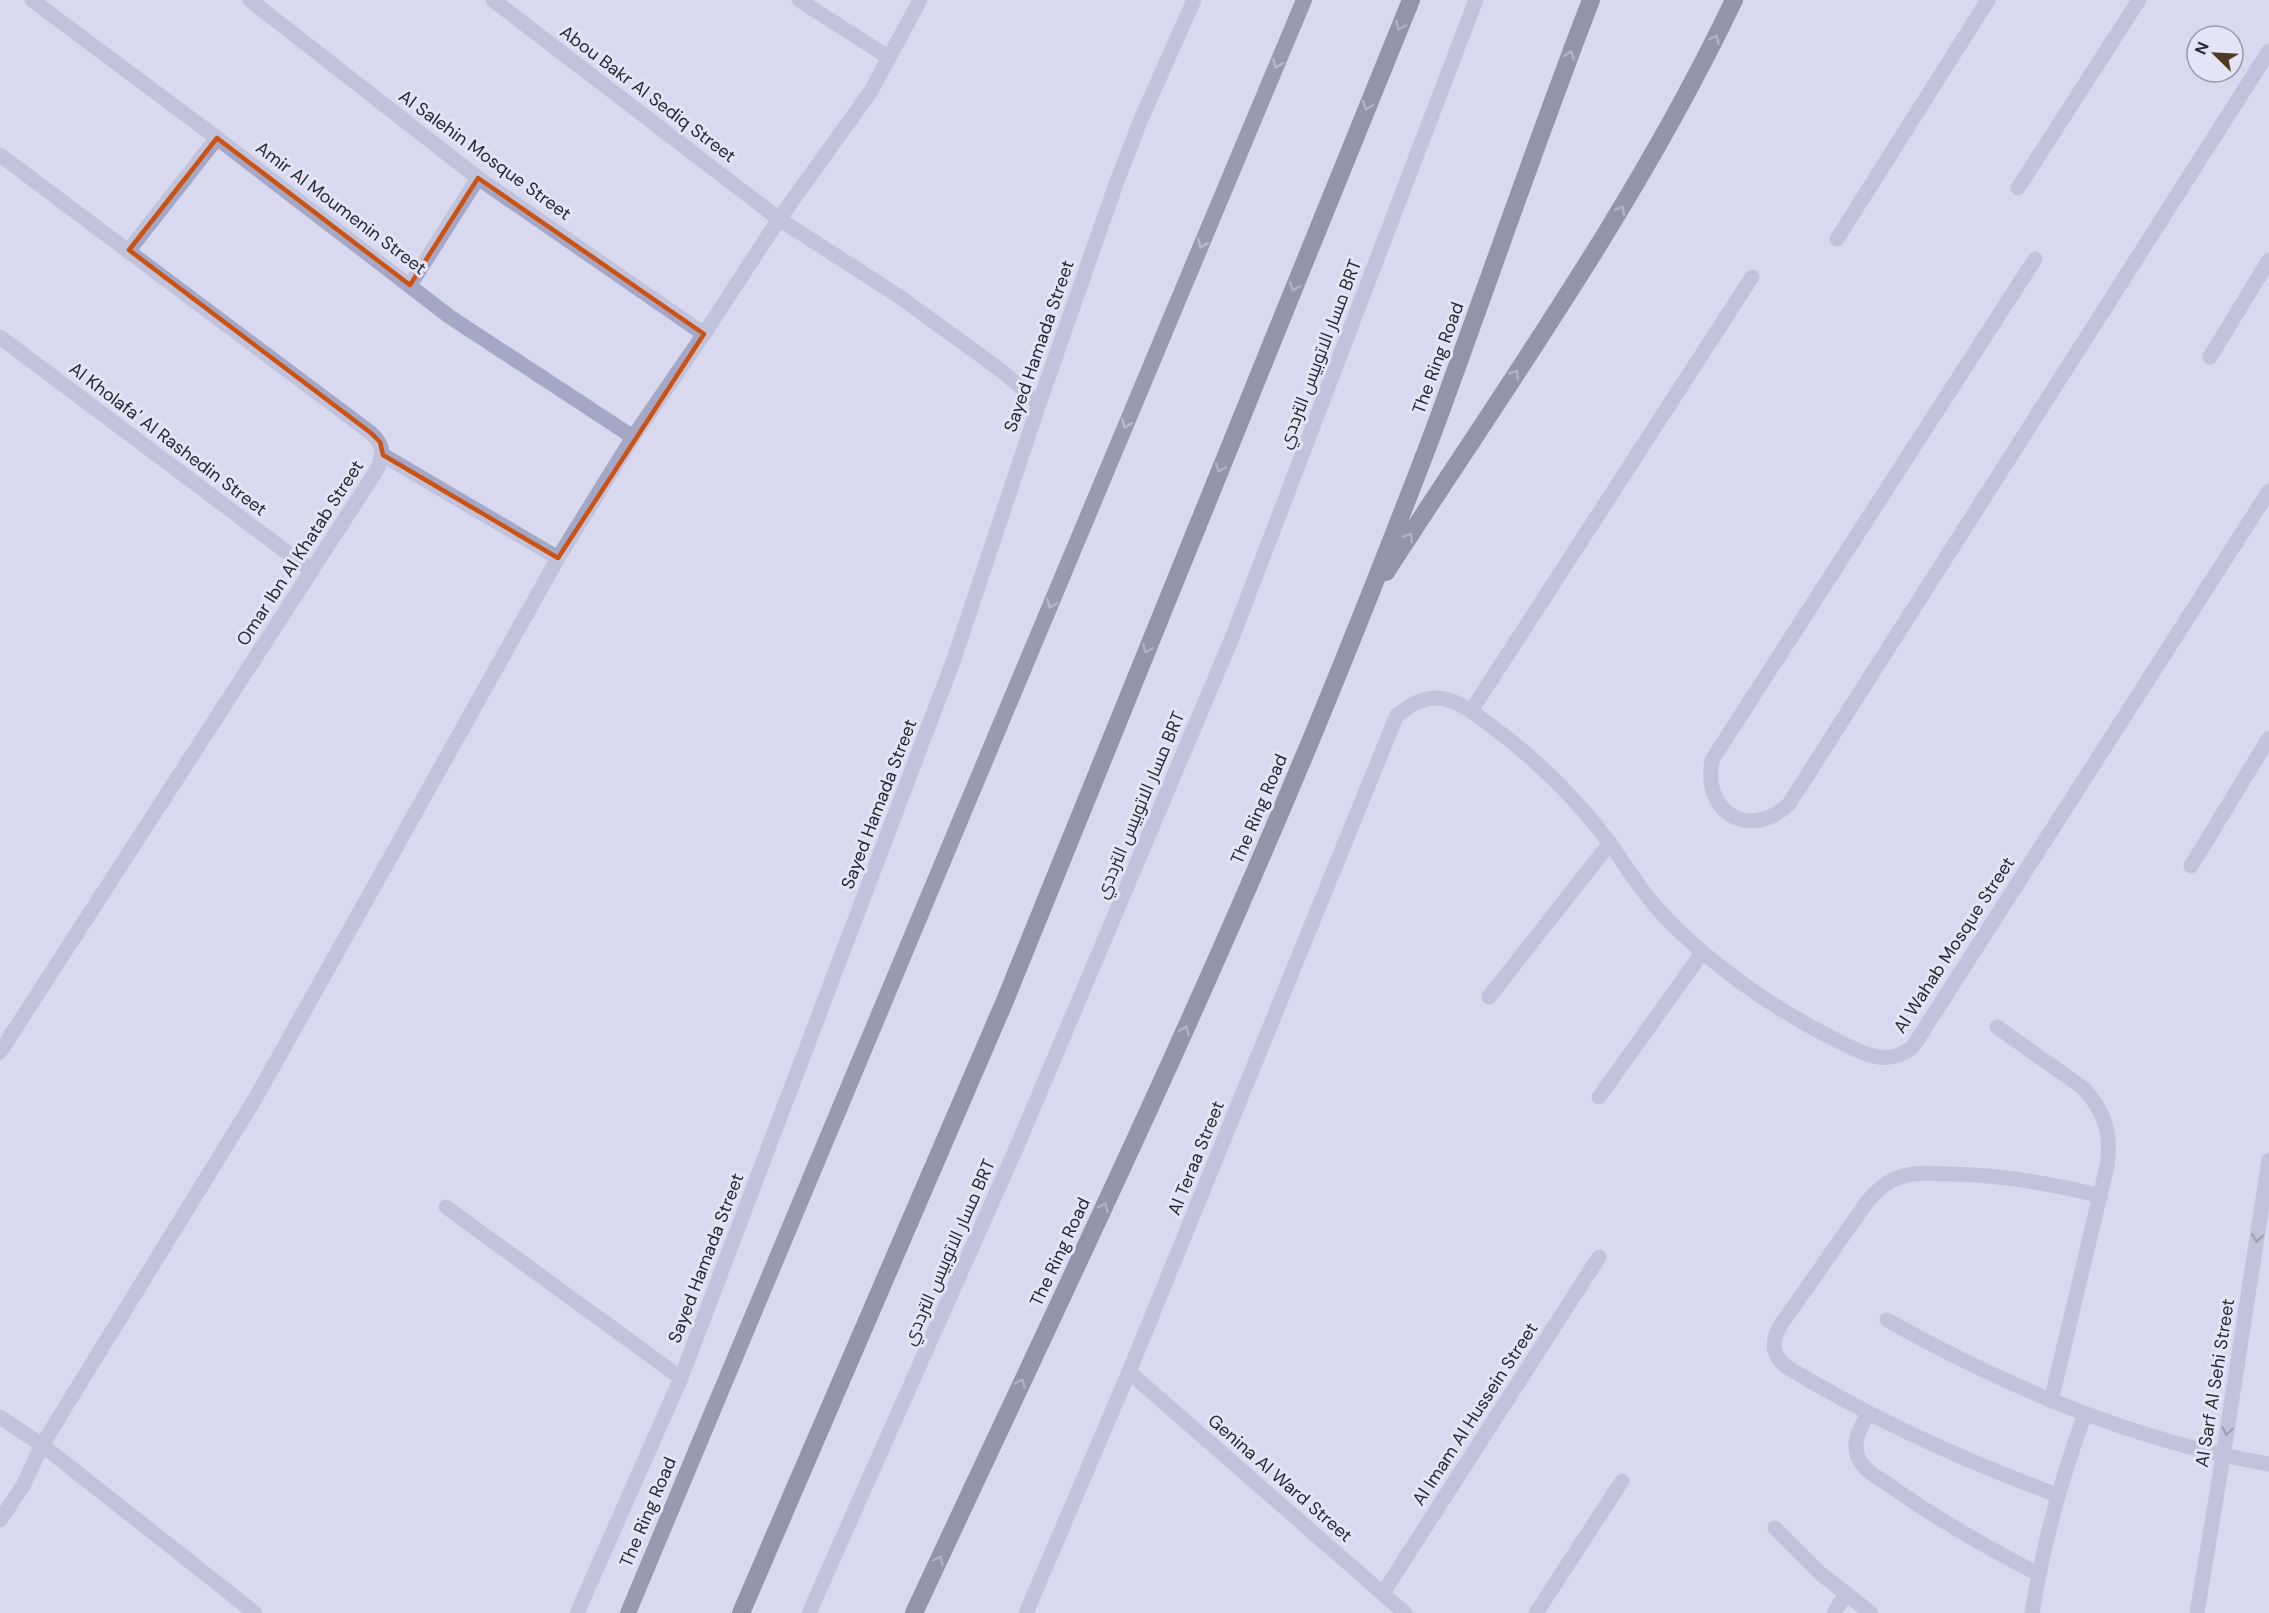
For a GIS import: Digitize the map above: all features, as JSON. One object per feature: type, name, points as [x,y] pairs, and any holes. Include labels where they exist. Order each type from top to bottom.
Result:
[{"type":"highway","points":[[741,1613],[1004,1003],[1411,0]]},
{"type":"highway","name":"The Ring Road","points":[[914,1613],[1147,1114],[1293,782],[1366,604],[1454,374],[1549,109],[1591,0]]},
{"type":"highway","points":[[1366,604],[1605,236],[1704,63],[1734,0]]},
{"type":"highway","name":"The Ring Road","points":[[628,1613],[1302,5]]},
{"type":"street","name":"Amir Al Moumenin Street","points":[[32,0],[217,138],[450,317],[633,437]]},
{"type":"street","name":"Al Salehin Mosque Street","points":[[249,0],[478,178],[704,334]]},
{"type":"street","name":"Abou Bakr Al Sediq Street","points":[[493,0],[779,219],[900,297],[1003,372],[1039,404]]},
{"type":"street","points":[[799,0],[888,57]]},
{"type":"street","points":[[0,1520],[23,1486],[42,1445],[255,1099],[558,558],[633,437],[779,219],[872,91],[920,0]]},
{"type":"street","name":"Sayed Hamada Street","points":[[577,1613],[681,1378],[954,660],[1116,181],[1194,0]]},
{"type":"street","name":"مسار الاتوبيس الترددي BRT","points":[[809,1613],[1018,1144],[1232,638],[1476,0]]},
{"type":"street","points":[[1837,239],[1988,0]]},
{"type":"street","points":[[2018,188],[2139,0]]},
{"type":"street","points":[[2035,259],[1712,760],[1711,788],[1716,801],[1726,812],[1738,818],[1759,820],[1779,813],[1789,804],[2269,51]]},
{"type":"street","points":[[129,250],[217,138]]},
{"type":"street","name":"Omar Ibn Al Khatab Street","points":[[0,155],[371,433],[380,442],[383,455],[378,468],[312,571],[0,1052]]},
{"type":"street","points":[[410,285],[478,178]]},
{"type":"street","points":[[2210,357],[2269,260]]},
{"type":"street","points":[[1471,711],[1752,277]]},
{"type":"street","name":"Al Kholafa' Al Rashedin Street","points":[[0,337],[312,571]]},
{"type":"street","points":[[383,455],[558,558]]},
{"type":"street","name":"Al Wahab Mosque Street","points":[[1397,715],[1414,703],[1434,698],[1453,701],[1471,711],[1546,771],[1580,806],[1610,843],[1636,884],[1667,920],[1702,953],[1745,987],[1792,1017],[1870,1057],[1891,1058],[1910,1049],[2269,491]]},
{"type":"street","name":"Al Teraa Street","points":[[1026,1613],[1130,1372],[1397,715]]},
{"type":"street","points":[[2191,866],[2269,738]]},
{"type":"street","points":[[1489,996],[1610,843]]},
{"type":"street","points":[[1599,1097],[1702,953]]},
{"type":"street","points":[[1997,1028],[2083,1088],[2095,1101],[2109,1132],[2110,1150],[2101,1196],[2051,1401]]},
{"type":"street","name":"Al Sarf Al Sehi Street","points":[[2197,1613],[2269,1160]]},
{"type":"street","points":[[2057,1495],[1993,1472],[1929,1445],[1868,1414],[1780,1362],[1773,1344],[1780,1326],[1877,1190],[1891,1180],[1907,1175],[1968,1174],[2013,1178],[2101,1196]]},
{"type":"street","points":[[446,1207],[681,1378]]},
{"type":"street","name":"Al Imam Al Hussein Street","points":[[1383,1593],[1599,1257]]},
{"type":"street","points":[[1887,1320],[1940,1350],[2051,1401],[2085,1414],[2165,1441],[2223,1456],[2269,1464]]},
{"type":"street","name":"Genina Al Ward Street","points":[[1130,1372],[1405,1613]]},
{"type":"street","points":[[1868,1414],[1856,1435],[1859,1459],[1867,1469],[1922,1508],[1979,1543],[2038,1574]]},
{"type":"street","points":[[2032,1613],[2038,1574],[2057,1495],[2085,1414]]},
{"type":"street","points":[[0,1417],[42,1445],[255,1613]]},
{"type":"street","points":[[1536,1613],[1622,1481]]},
{"type":"street","points":[[1775,1528],[1846,1594],[1871,1613]]},
{"type":"street","points":[[1834,1613],[1846,1594]]},
{"type":"highlighted area","points":[[217,138],[410,285],[478,178],[704,334],[558,558],[383,455],[380,442],[371,433],[129,250]]}]
